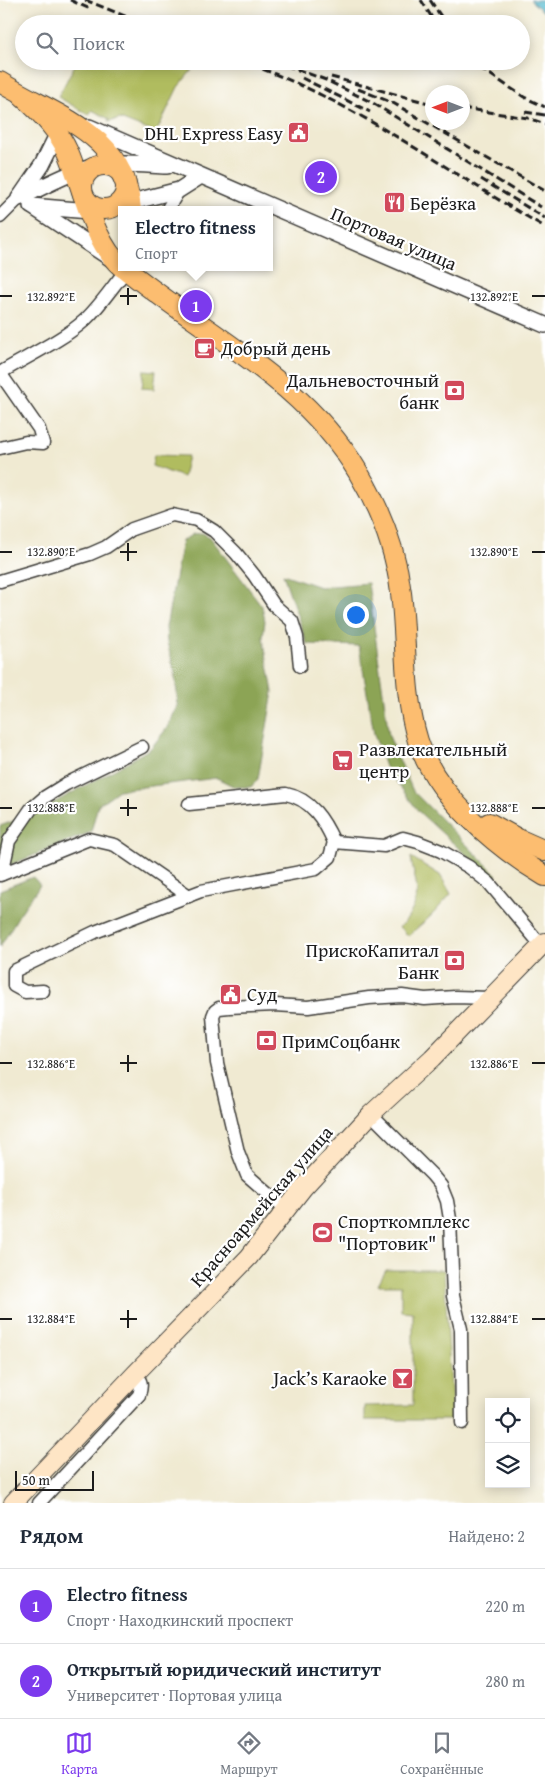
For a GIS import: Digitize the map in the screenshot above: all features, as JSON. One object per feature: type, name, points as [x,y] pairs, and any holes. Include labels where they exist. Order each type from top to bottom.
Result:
[{"type":"main road","points":[[0,82],[60,124],[98,142],[125,189],[120,202],[99,210]]},
{"type":"main road","points":[[60,124],[82,192],[99,210],[104,244],[118,259]]},
{"type":"main road","points":[[82,192],[87,172],[114,170]]},
{"type":"main road","points":[[114,170],[130,206]]},
{"type":"main road","points":[[131,271],[168,301],[269,373],[312,411],[330,431],[358,472],[382,521],[396,565],[401,592],[410,701],[417,734],[431,769],[468,816],[515,856],[545,876]]},
{"type":"main road","points":[[446,790],[462,804],[499,829],[545,851]]},
{"type":"main road","name":"Красноармейская улица","points":[[13,1503],[249,1257],[303,1188],[371,1114],[432,1058],[543,943]]},
{"type":"street","name":"Портовая улица","points":[[60,124],[181,168],[270,206]]},
{"type":"street","points":[[25,202],[60,124]]},
{"type":"street","points":[[0,217],[75,173],[181,168]]},
{"type":"street","points":[[130,206],[178,190],[201,176]]},
{"type":"street","points":[[169,206],[178,190]]},
{"type":"street","points":[[25,202],[99,210],[118,208]]},
{"type":"street","points":[[25,202],[118,262]]},
{"type":"street","name":"Портовая улица","points":[[273,207],[545,325]]},
{"type":"street","points":[[0,448],[26,442],[43,442],[39,429],[0,373],[84,321],[123,271]]},
{"type":"street","points":[[0,581],[90,554],[106,547],[132,529],[172,515],[196,520],[214,531],[236,553],[254,575],[274,605],[292,621],[297,637],[300,666]]},
{"type":"street","points":[[1,874],[9,842],[31,809],[66,784],[142,747]]},
{"type":"street","points":[[43,991],[25,992],[14,986],[14,971],[95,932],[189,896],[316,869],[330,857],[334,842],[325,822],[306,802],[294,796],[286,794],[189,804]]},
{"type":"street","points":[[334,842],[384,846],[403,838],[441,851],[469,867],[489,883],[543,943]]},
{"type":"street","points":[[1,874],[89,839],[115,844],[189,896]]},
{"type":"street","points":[[286,1209],[247,1175],[238,1152],[217,1063],[213,1016],[215,1011],[219,1008],[275,1005],[308,1007],[361,999],[402,996],[425,999],[455,997],[490,998]]},
{"type":"street","points":[[371,1114],[432,1175],[441,1186],[447,1201],[450,1223],[453,1296],[460,1329],[462,1423]]},
{"type":"street","points":[[40,1503],[138,1395],[142,1387],[140,1378],[135,1374]]},
{"type":"green space","points":[[72,70],[192,70],[178,87],[156,133],[120,119],[108,122],[109,119],[92,110],[89,115],[58,97]]},
{"type":"green space","points":[[144,370],[156,371],[154,389],[142,388]]},
{"type":"green space","points":[[154,455],[188,456],[183,477],[152,466]]},
{"type":"green space","points":[[202,533],[210,537],[262,606],[265,621],[263,637],[273,692],[258,779],[251,787],[235,787],[217,778],[119,790],[98,805],[91,832],[0,869],[0,826],[35,813],[119,767],[151,748],[167,728],[178,705],[175,674],[167,642],[166,627],[182,541],[193,534]]},
{"type":"green space","points":[[283,574],[320,587],[368,583],[389,736],[413,791],[497,875],[490,877],[419,812],[385,767],[374,734],[359,646],[307,644]]},
{"type":"green space","points":[[411,857],[440,875],[451,894],[431,916],[408,936],[399,927],[405,922],[415,904],[417,891]]},
{"type":"green space","points":[[33,877],[40,885],[0,947],[0,890]]},
{"type":"green space","points":[[386,1270],[444,1270],[453,1420],[365,1420],[365,1406],[413,1405],[413,1312],[401,1311],[401,1285],[378,1285]]},
{"type":"water","points":[[530,0],[545,0],[545,13]]},
{"type":"railway","points":[[70,0],[90,9]]},
{"type":"railway","points":[[85,0],[122,15]]},
{"type":"railway","points":[[421,0],[430,15]]},
{"type":"railway","points":[[430,0],[440,15]]},
{"type":"railway","points":[[265,70],[281,76],[359,115],[545,227]]},
{"type":"railway","points":[[299,70],[326,80],[373,103],[541,207]]},
{"type":"railway","points":[[484,70],[524,97],[545,107]]},
{"type":"railway","points":[[331,77],[425,102]]},
{"type":"railway","points":[[302,78],[370,112]]},
{"type":"railway","points":[[358,89],[393,103],[545,191]]},
{"type":"railway","points":[[470,109],[528,118],[545,124]]},
{"type":"railway","points":[[525,112],[545,115]]},
{"type":"railway","points":[[481,179],[545,218]]},
{"type":"place","name":"DHL Express Easy","points":[[299,133]]},
{"type":"place","name":"Открытый юридический институт","points":[[321,177]]},
{"type":"place","name":"Берёзка","points":[[394,203]]},
{"type":"place","name":"Electro fitness","points":[[196,306]]},
{"type":"place","name":"Добрый день","points":[[205,348]]},
{"type":"place","name":"Дальневосточный банк","points":[[455,391]]},
{"type":"place","name":"Развлекательный центр","points":[[343,760]]},
{"type":"place","name":"ПрискоКапитал Банк","points":[[455,961]]},
{"type":"place","name":"Суд","points":[[231,994]]},
{"type":"place","name":"ПримСоцбанк","points":[[266,1041]]},
{"type":"place","name":"Спорткомплекс \"Портовик\"","points":[[322,1232]]},
{"type":"place","name":"Jack’s Karaoke","points":[[403,1378]]}]
